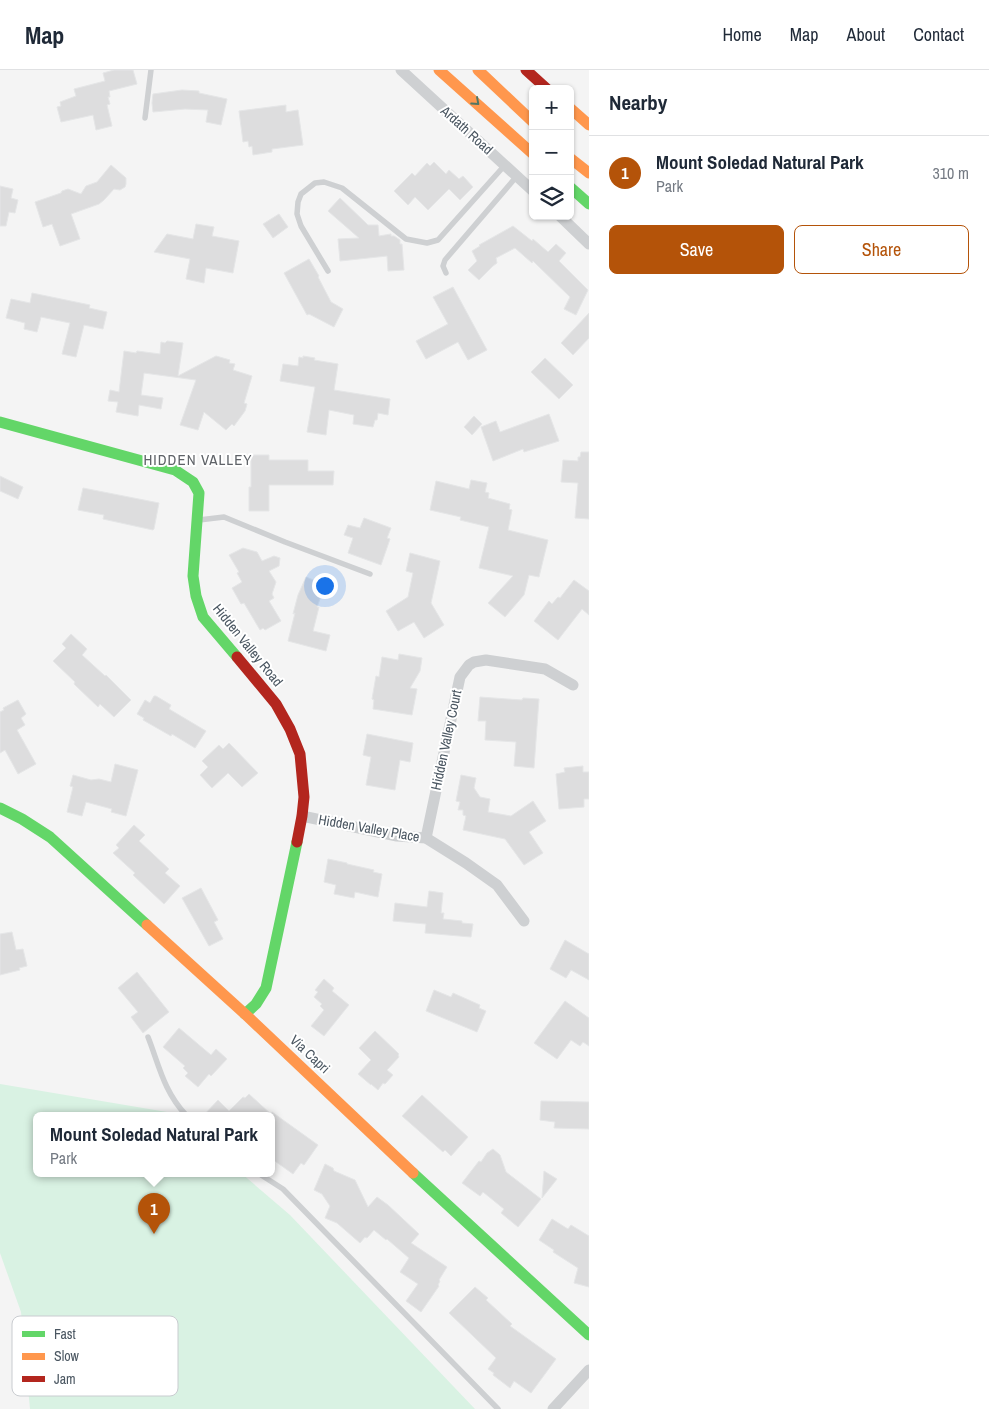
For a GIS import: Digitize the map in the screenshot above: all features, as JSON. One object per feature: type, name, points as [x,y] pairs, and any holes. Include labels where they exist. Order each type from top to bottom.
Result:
[{"type":"main road","points":[[439,70],[529,150]]},
{"type":"main road","points":[[478,70],[529,118]]},
{"type":"main road","points":[[526,70],[543,85]]},
{"type":"main road","points":[[574,112],[589,125]]},
{"type":"main road","points":[[574,161],[589,173]]},
{"type":"main road","points":[[574,191],[589,204]]},
{"type":"main road","name":"Hidden Valley Road","points":[[0,422],[175,470],[193,482],[199,493],[193,576],[196,596],[203,617],[276,704],[290,728],[300,754],[304,797],[302,816],[266,988],[256,1004],[245,1014]]},
{"type":"main road","name":"Via Capri","points":[[0,808],[37,827],[56,842],[245,1014],[589,1335]]},
{"type":"street","name":"Ardath Road","points":[[401,70],[529,187]]},
{"type":"street","points":[[564,220],[589,244]]},
{"type":"street","name":"Hidden Valley Court","points":[[426,838],[460,677],[469,665],[486,660],[546,669],[574,685]]},
{"type":"street","name":"Hidden Valley Place","points":[[302,816],[398,836],[426,838],[497,885],[524,921]]},
{"type":"street","points":[[553,1409],[589,1370]]},
{"type":"lane","points":[[145,118],[151,70]]},
{"type":"lane","points":[[328,271],[301,226],[297,214],[301,194],[316,183],[324,182],[342,188],[406,239],[427,244],[438,240],[505,165]]},
{"type":"lane","points":[[446,273],[443,266],[445,260],[517,176]]},
{"type":"lane","points":[[197,521],[224,517],[370,574]]},
{"type":"lane","points":[[148,1037],[166,1087],[183,1112]]},
{"type":"lane","points":[[264,1177],[284,1190],[498,1409]]},
{"type":"green space","points":[[0,1084],[167,1112],[33,1112],[33,1177],[246,1177],[290,1215],[475,1409],[30,1409],[29,1396],[178,1396],[178,1316],[21,1316],[0,1253]]},
{"type":"building","points":[[114,70],[133,70],[137,84],[109,91],[110,104],[107,105],[112,126],[96,130],[93,115],[61,122],[57,107],[61,106],[60,102],[76,96],[74,89],[105,81],[103,73]]},
{"type":"building","points":[[182,90],[199,91],[199,93],[227,99],[221,125],[206,122],[208,110],[185,109],[153,112],[153,94]]},
{"type":"building","points":[[286,105],[286,112],[298,110],[303,145],[272,149],[272,152],[253,155],[252,146],[249,147],[248,141],[243,142],[239,111]]},
{"type":"building","points":[[434,162],[446,174],[449,170],[459,179],[463,176],[473,187],[460,200],[449,189],[428,210],[415,197],[408,205],[394,191],[412,173],[415,176],[427,163],[430,166]]},
{"type":"building","points":[[111,165],[126,178],[125,187],[120,190],[114,189],[99,204],[71,214],[80,239],[60,246],[52,224],[43,227],[35,202],[68,189],[81,194],[86,186],[97,182]]},
{"type":"building","points":[[0,186],[13,189],[11,198],[18,200],[15,213],[9,212],[6,226],[0,226]]},
{"type":"building","points":[[340,198],[368,225],[378,225],[379,236],[391,234],[391,236],[400,240],[404,270],[388,271],[387,256],[340,261],[338,239],[359,238],[328,211]]},
{"type":"building","points":[[279,214],[288,227],[273,238],[263,224]]},
{"type":"building","points":[[196,224],[214,227],[212,236],[239,241],[233,273],[206,268],[204,283],[186,279],[190,259],[154,252],[167,234],[193,239]]},
{"type":"building","points":[[513,226],[548,252],[556,244],[566,253],[559,261],[588,290],[576,315],[564,309],[570,297],[533,261],[532,263],[515,248],[496,258],[497,263],[479,280],[468,270],[477,261],[472,251]]},
{"type":"building","points":[[309,259],[331,302],[343,309],[334,327],[309,314],[307,315],[284,273]]},
{"type":"building","points":[[453,287],[487,350],[468,360],[458,342],[426,359],[416,341],[448,324],[433,297]]},
{"type":"building","points":[[32,293],[90,305],[89,308],[107,312],[103,329],[84,325],[76,357],[62,354],[70,323],[41,317],[37,332],[24,329],[25,323],[6,318],[11,299],[30,303]]},
{"type":"building","points":[[589,313],[589,338],[573,355],[561,343]]},
{"type":"building","points":[[167,341],[183,343],[178,376],[216,356],[230,360],[229,363],[235,364],[233,370],[252,376],[244,403],[247,404],[245,411],[234,426],[232,424],[226,430],[204,412],[198,430],[180,425],[196,380],[144,373],[141,395],[163,398],[161,409],[139,405],[138,416],[116,412],[118,402],[108,401],[110,390],[119,392],[124,351],[160,354],[161,342],[165,343]]},
{"type":"building","points":[[303,356],[338,364],[334,390],[390,399],[388,415],[378,413],[373,427],[353,424],[354,415],[329,410],[326,435],[307,432],[315,387],[280,381],[283,364],[298,366],[299,357],[303,358]]},
{"type":"building","points":[[545,358],[573,385],[559,399],[531,372]]},
{"type":"building","points":[[549,414],[559,441],[524,452],[523,449],[493,461],[481,427],[496,421],[500,432]]},
{"type":"building","points":[[474,416],[482,424],[472,435],[464,427]]},
{"type":"building","points":[[581,452],[589,452],[589,519],[575,518],[578,483],[561,482],[563,460],[578,461]]},
{"type":"building","points":[[251,455],[269,455],[269,460],[308,460],[308,471],[334,471],[333,485],[269,485],[269,511],[249,511]]},
{"type":"building","points":[[0,476],[23,487],[18,499],[0,491]]},
{"type":"building","points":[[471,480],[487,483],[485,492],[489,493],[488,498],[510,504],[509,509],[512,510],[508,530],[548,540],[539,577],[529,575],[524,595],[505,617],[488,603],[513,576],[479,568],[489,527],[460,520],[461,517],[430,510],[436,481],[469,489]]},
{"type":"building","points":[[83,488],[159,503],[154,529],[103,519],[104,515],[78,510]]},
{"type":"building","points":[[364,518],[391,528],[387,538],[390,539],[381,565],[348,553],[353,538],[344,535],[348,525],[360,528]]},
{"type":"building","points":[[243,548],[257,552],[262,561],[274,556],[280,558],[279,566],[269,571],[276,582],[272,594],[274,598],[269,601],[281,621],[265,630],[263,628],[260,630],[244,603],[241,604],[232,588],[242,582],[237,573],[239,572],[229,555]]},
{"type":"building","points":[[410,553],[440,561],[431,603],[444,625],[424,638],[414,622],[398,631],[386,611],[408,597],[413,573],[406,571]]},
{"type":"building","points":[[306,577],[325,585],[317,607],[319,607],[313,631],[330,635],[326,651],[288,641],[298,595]]},
{"type":"building","points":[[574,580],[589,591],[589,615],[582,609],[558,640],[534,621],[549,601],[552,604],[558,597],[560,598]]},
{"type":"building","points":[[71,634],[87,649],[82,655],[106,675],[131,700],[114,717],[100,704],[98,707],[53,661],[66,648],[62,644]]},
{"type":"building","points":[[399,654],[422,658],[420,671],[410,688],[417,689],[412,715],[373,709],[374,700],[372,699],[376,676],[379,677],[382,657],[398,660]]},
{"type":"building","points":[[154,696],[171,705],[169,709],[206,731],[195,748],[143,720],[144,718],[137,714],[145,700],[150,703]]},
{"type":"building","points":[[480,697],[522,700],[523,698],[539,699],[534,768],[514,766],[516,742],[485,740],[486,721],[478,721]]},
{"type":"building","points":[[18,700],[26,714],[21,718],[25,725],[17,730],[36,764],[18,774],[5,750],[0,753],[0,712],[4,710],[3,708]]},
{"type":"building","points":[[367,734],[413,743],[410,762],[400,760],[395,790],[366,785],[371,757],[363,755]]},
{"type":"building","points":[[229,743],[258,773],[242,787],[228,773],[212,788],[200,775],[208,767],[202,761],[219,745],[223,749]]},
{"type":"building","points":[[115,764],[138,770],[126,816],[111,812],[112,809],[86,802],[82,816],[67,812],[73,787],[70,786],[73,775],[91,780],[99,779],[111,782]]},
{"type":"building","points":[[583,766],[583,772],[589,772],[589,799],[584,799],[584,807],[559,809],[556,774],[565,772],[564,768]]},
{"type":"building","points":[[461,775],[476,778],[474,788],[480,797],[490,799],[488,812],[511,816],[533,801],[546,821],[529,832],[543,853],[524,865],[505,839],[463,830],[466,816],[463,815],[463,810],[458,810],[460,802],[456,801]]},
{"type":"building","points":[[134,825],[145,835],[139,841],[169,869],[165,873],[180,886],[164,904],[113,853],[119,848],[116,845]]},
{"type":"building","points":[[328,859],[374,870],[373,872],[382,874],[378,897],[355,892],[354,898],[334,894],[336,885],[324,882]]},
{"type":"building","points":[[201,888],[218,920],[214,922],[223,939],[209,946],[182,898]]},
{"type":"building","points":[[429,891],[443,893],[441,913],[444,913],[443,919],[473,924],[471,937],[425,933],[426,924],[393,921],[395,903],[427,907]]},
{"type":"building","points":[[12,932],[16,950],[23,949],[27,966],[19,968],[20,970],[0,975],[0,934]]},
{"type":"building","points":[[565,940],[589,954],[589,980],[571,970],[566,978],[550,969]]},
{"type":"building","points":[[137,972],[169,1012],[143,1033],[131,1017],[138,1012],[118,988]]},
{"type":"building","points":[[324,979],[334,988],[332,991],[349,1005],[324,1036],[311,1026],[324,1010],[320,1006],[322,1004],[314,997],[318,992],[315,990]]},
{"type":"building","points":[[434,990],[451,997],[453,993],[480,1005],[479,1008],[486,1011],[477,1032],[426,1011]]},
{"type":"building","points":[[565,1001],[589,1018],[589,1046],[583,1042],[580,1046],[571,1040],[557,1059],[534,1043]]},
{"type":"building","points":[[179,1028],[211,1055],[216,1049],[227,1059],[211,1076],[209,1074],[198,1087],[185,1076],[188,1073],[183,1068],[185,1066],[163,1047]]},
{"type":"building","points":[[375,1031],[399,1054],[399,1057],[387,1070],[393,1075],[378,1090],[358,1074],[371,1060],[359,1048]]},
{"type":"building","points":[[249,1094],[269,1112],[207,1112],[218,1100],[229,1111],[243,1097],[245,1098]]},
{"type":"building","points":[[422,1095],[468,1137],[451,1156],[445,1150],[443,1152],[402,1116]]},
{"type":"building","points":[[541,1101],[589,1102],[589,1129],[554,1128],[555,1122],[540,1120]]},
{"type":"building","points":[[275,1114],[318,1145],[304,1165],[301,1163],[293,1174],[275,1161]]},
{"type":"building","points":[[493,1149],[500,1155],[506,1172],[541,1199],[518,1227],[501,1213],[504,1209],[483,1192],[480,1196],[462,1183],[479,1161],[481,1162],[487,1153]]},
{"type":"building","points":[[325,1164],[333,1168],[334,1171],[355,1180],[368,1207],[377,1197],[388,1205],[419,1234],[411,1243],[447,1267],[439,1280],[439,1286],[421,1312],[406,1301],[418,1284],[400,1272],[409,1258],[374,1230],[360,1243],[337,1223],[325,1218],[330,1206],[322,1194],[314,1190]]},
{"type":"building","points":[[544,1171],[557,1179],[542,1198]]},
{"type":"building","points":[[552,1219],[568,1229],[571,1225],[589,1236],[589,1287],[574,1283],[578,1268],[553,1252],[554,1250],[539,1240]]},
{"type":"building","points":[[475,1287],[512,1324],[510,1326],[556,1359],[531,1393],[514,1381],[510,1388],[493,1375],[494,1373],[488,1369],[496,1358],[449,1313]]},
{"type":"traffic: fast","points":[[574,191],[589,204]]},
{"type":"traffic: fast","points":[[0,422],[175,470],[193,482],[199,493],[193,576],[196,596],[203,617],[237,657]]},
{"type":"traffic: fast","points":[[0,808],[22,819],[50,837],[147,925]]},
{"type":"traffic: fast","points":[[245,1014],[256,1004],[266,988],[297,842]]},
{"type":"traffic: fast","points":[[413,1173],[589,1335]]},
{"type":"traffic: slow","points":[[439,70],[529,150]]},
{"type":"traffic: slow","points":[[478,70],[529,118]]},
{"type":"traffic: slow","points":[[574,112],[589,125]]},
{"type":"traffic: slow","points":[[574,161],[589,173]]},
{"type":"traffic: slow","points":[[147,925],[245,1014],[413,1173]]},
{"type":"traffic: jam","points":[[526,70],[543,85]]},
{"type":"traffic: jam","points":[[237,657],[276,704],[290,729],[300,754],[304,797],[297,842]]},
{"type":"place","name":"Mount Soledad Natural Park","points":[[154,1234]]},
{"type":"district","name":"HIDDEN VALLEY","points":[[198,460]]}]
